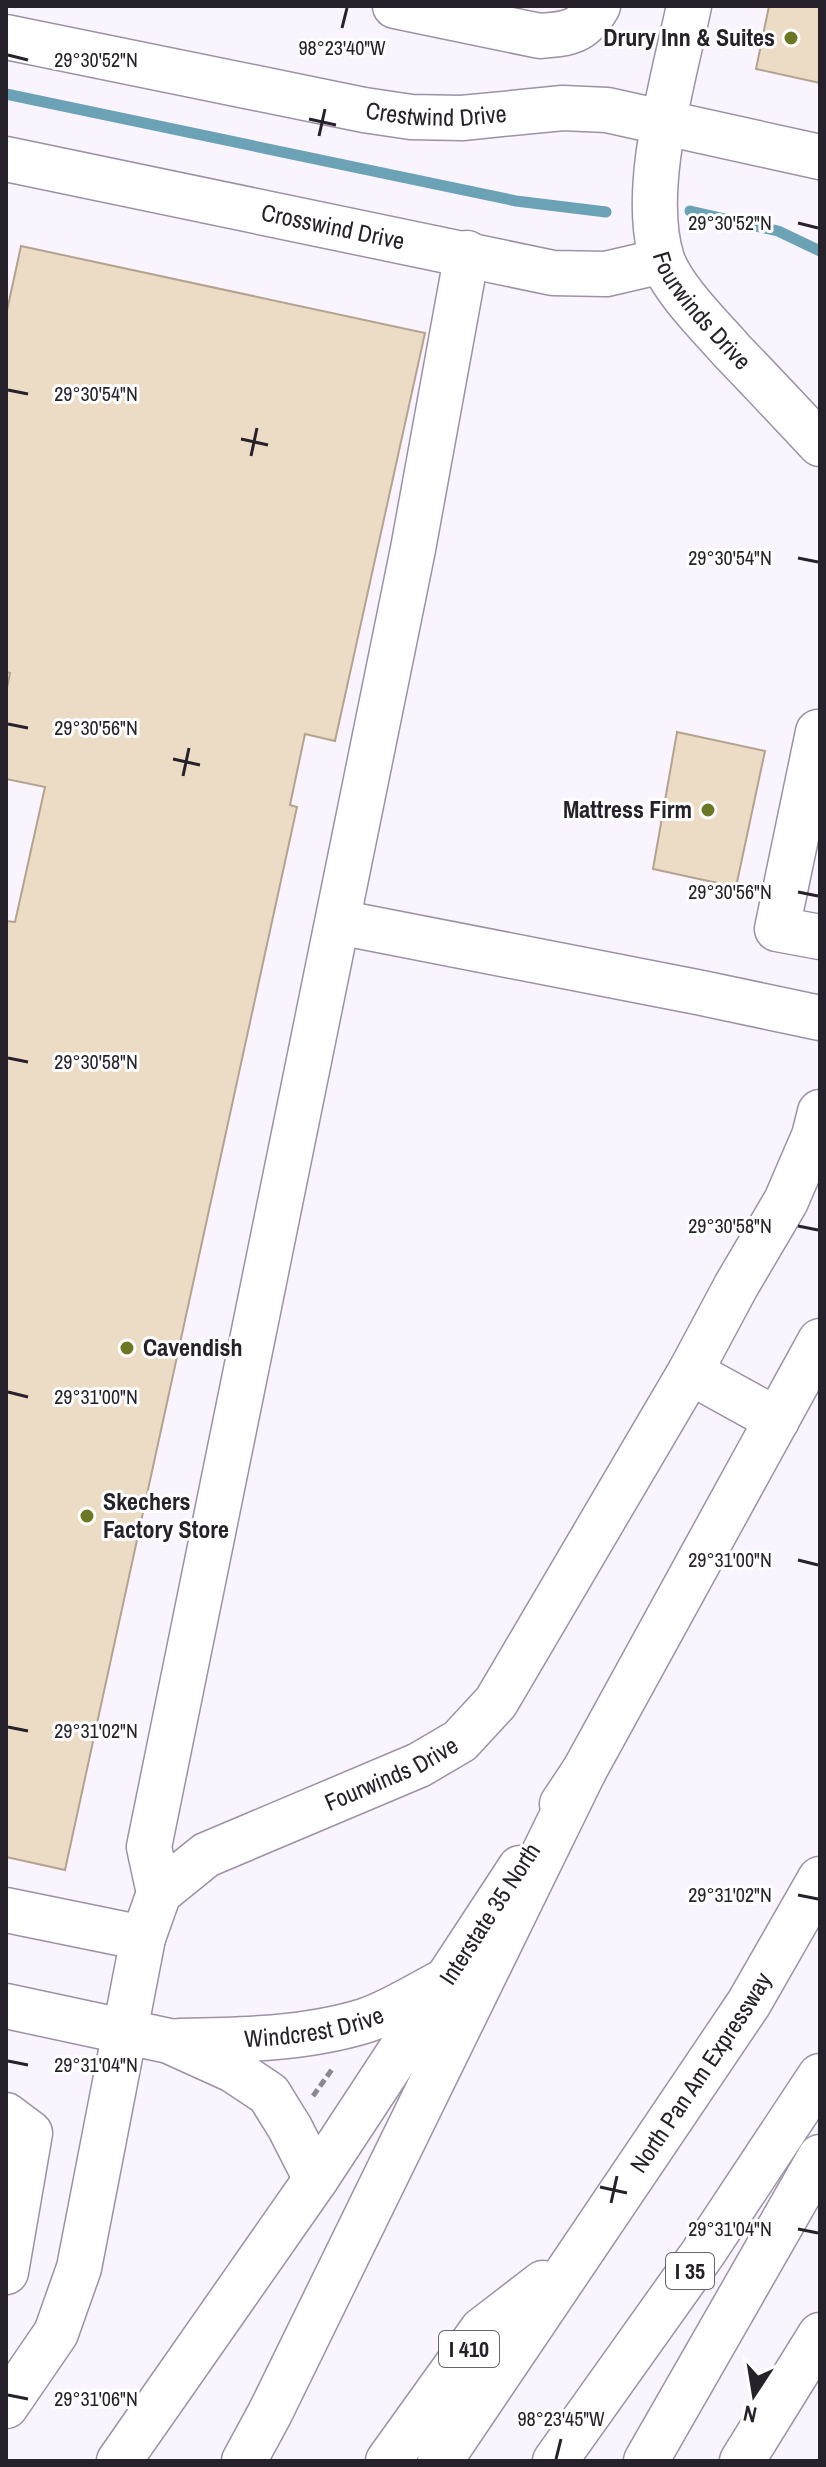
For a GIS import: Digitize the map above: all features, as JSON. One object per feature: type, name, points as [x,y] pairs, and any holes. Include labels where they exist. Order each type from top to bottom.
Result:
[{"type":"main road","points":[[395,6],[540,36],[560,35],[578,29],[590,19],[598,6]]},
{"type":"main road","name":"Fourwinds Drive","points":[[689,6],[654,191],[662,261],[706,323],[820,444]]},
{"type":"main road","name":"Crestwind Drive","points":[[6,37],[411,117],[462,118],[563,108],[607,110],[820,157]]},
{"type":"main road","name":"Crosswind Drive","points":[[6,159],[553,273],[606,274],[662,261]]},
{"type":"main road","points":[[6,2406],[56,2333],[79,2268],[143,1938],[159,1893],[149,1847],[423,496],[467,253]]},
{"type":"main road","points":[[820,732],[777,929],[820,937]]},
{"type":"main road","points":[[338,922],[820,1018]]},
{"type":"main road","name":"Fourwinds Drive","points":[[159,1893],[206,1855],[419,1765],[460,1741],[496,1702],[690,1372],[786,1201],[814,1136],[820,1112]]},
{"type":"main road","name":"Interstate 35 North","points":[[119,2461],[316,2179],[584,1771],[820,1341]]},
{"type":"main road","points":[[690,1372],[777,1420]]},
{"type":"main road","points":[[244,2461],[584,1771]]},
{"type":"main road","name":"North Pan Am Expressway","points":[[440,2461],[573,2259],[749,2003],[820,1879]]},
{"type":"main road","points":[[6,1910],[143,1938]]},
{"type":"main road","name":"Windcrest Drive","points":[[169,2041],[299,2035],[366,2020],[448,1979]]},
{"type":"main road","name":"Windcrest Drive","points":[[6,2006],[169,2041],[233,2070],[269,2094],[316,2179]]},
{"type":"main road","name":"I 35","points":[[555,2461],[703,2253],[820,2076]]},
{"type":"main road","points":[[6,2115],[30,2133],[6,2272]]},
{"type":"main road","points":[[646,2461],[820,2157]]},
{"type":"main road","name":"I 410","points":[[388,2461],[482,2330],[573,2259]]},
{"type":"main road","points":[[742,2461],[820,2335]]},
{"type":"path","points":[[311,2098],[336,2065]]},
{"type":"building","name":"Drury Inn & Suites","points":[[769,6],[820,6],[820,83],[756,69]]},
{"type":"building","points":[[21,246],[425,333],[335,741],[305,734],[290,805],[297,807],[65,1870],[6,1857],[6,921],[15,922],[45,787],[6,779],[6,693],[10,673],[6,672],[6,315]]},
{"type":"building","name":"Mattress Firm","points":[[677,732],[765,751],[736,887],[653,869]]},
{"type":"waterway","points":[[6,94],[516,201],[606,212]]},
{"type":"waterway","points":[[690,211],[778,231],[820,251]]},
{"type":"place","name":"Drury Inn & Suites","points":[[791,38]]},
{"type":"place","name":"Mattress Firm","points":[[708,810]]},
{"type":"place","name":"Cavendish","points":[[127,1348]]},
{"type":"place","name":"Skechers Factory Store","points":[[87,1516]]}]
